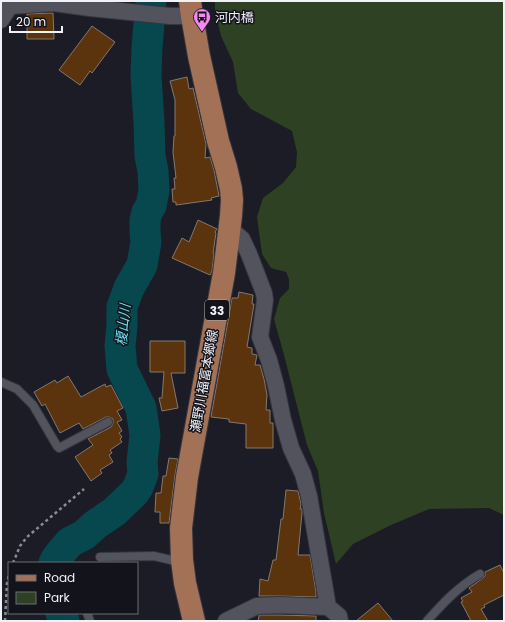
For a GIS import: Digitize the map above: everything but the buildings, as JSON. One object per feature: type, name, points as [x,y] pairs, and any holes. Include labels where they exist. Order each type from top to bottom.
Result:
[{"type":"main road","name":"瀬野川福富本郷線","points":[[191,8],[207,93],[231,189],[231,216],[224,273],[187,477],[181,528],[185,583],[194,621]]},
{"type":"street","points":[[1,20],[5,5],[54,3],[170,16],[191,8]]},
{"type":"street","points":[[230,228],[242,239],[264,293],[265,300],[260,337],[269,360],[291,448],[303,474],[309,496],[328,607]]},
{"type":"street","points":[[226,621],[257,606],[279,605],[328,607],[339,616],[340,621]]},
{"type":"lane","points":[[1,382],[17,389],[33,405],[59,448],[108,422]]},
{"type":"lane","points":[[100,557],[154,556],[171,560],[183,566]]},
{"type":"lane","points":[[427,621],[457,590],[469,580],[480,574]]},
{"type":"path","points":[[13,562],[20,546],[27,537],[84,489]]},
{"type":"path","points":[[5,621],[8,579]]},
{"type":"green space","points":[[215,1],[504,1],[504,515],[489,508],[429,509],[391,525],[353,544],[336,564],[324,513],[318,471],[307,445],[274,319],[280,298],[289,289],[289,279],[286,272],[271,268],[262,254],[257,217],[263,198],[283,183],[296,167],[297,152],[292,131],[251,109],[238,93],[233,62],[221,36],[215,10]]},
{"type":"waterway","name":"榎山川","points":[[55,562],[70,542],[84,535],[95,525],[114,512],[134,493],[143,474],[142,462],[145,435],[141,408],[122,369],[120,346],[122,307],[129,288],[142,265],[146,242],[145,220],[147,212],[151,206],[154,190],[153,171],[150,156],[146,75],[151,1]]},
{"type":"waterway","name":"榎山川","points":[[61,614],[64,621]]},
{"type":"place","name":"河内橋","points":[[202,32]]}]
